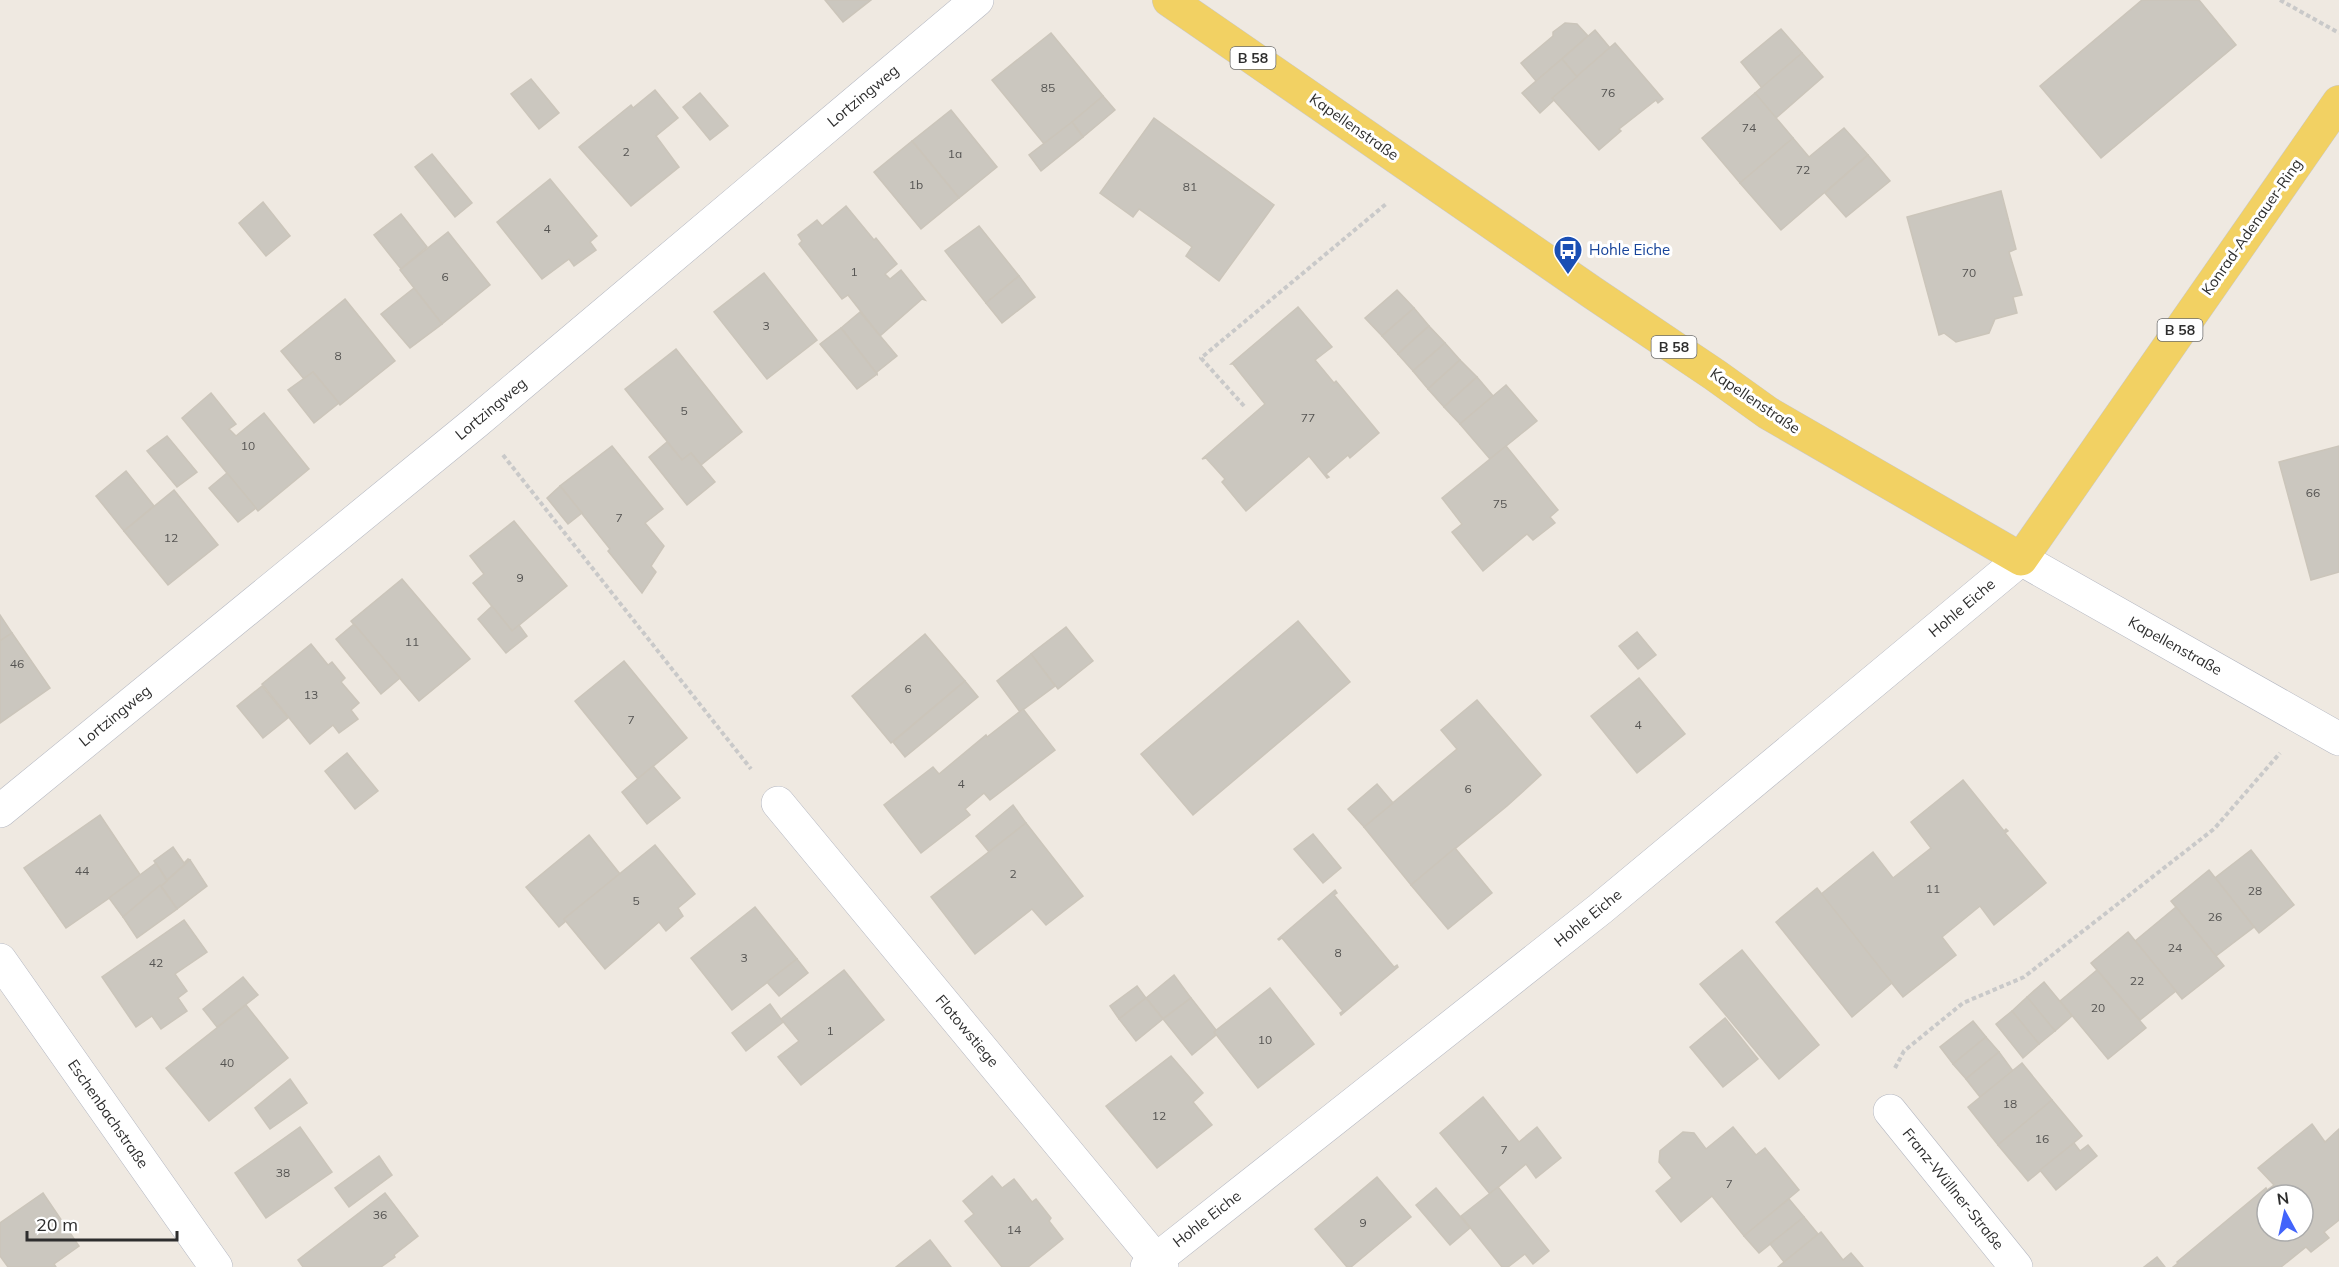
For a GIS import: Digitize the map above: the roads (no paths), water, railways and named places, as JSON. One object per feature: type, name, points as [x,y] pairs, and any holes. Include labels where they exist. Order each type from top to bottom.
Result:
[{"type":"main road","name":"Kapellenstraße","points":[[1169,0],[1768,413],[2021,559]]},
{"type":"main road","name":"Konrad-Adenauer-Ring","points":[[2021,559],[2339,102]]},
{"type":"street","name":"Lortzingweg","points":[[0,811],[477,422],[977,0]]},
{"type":"street","name":"Kapellenstraße","points":[[2021,559],[2339,739]]},
{"type":"street","name":"Hohle Eiche","points":[[1155,1264],[1599,909],[2021,559]]},
{"type":"street","name":"Flotowstiege","points":[[778,803],[1155,1264]]},
{"type":"street","name":"Eschenbachstraße","points":[[0,960],[216,1267]]},
{"type":"street","name":"Franz-Wüllner-Straße","points":[[1890,1112],[2016,1267]]},
{"type":"place","name":"Hohle Eiche","points":[[1568,276]]}]
